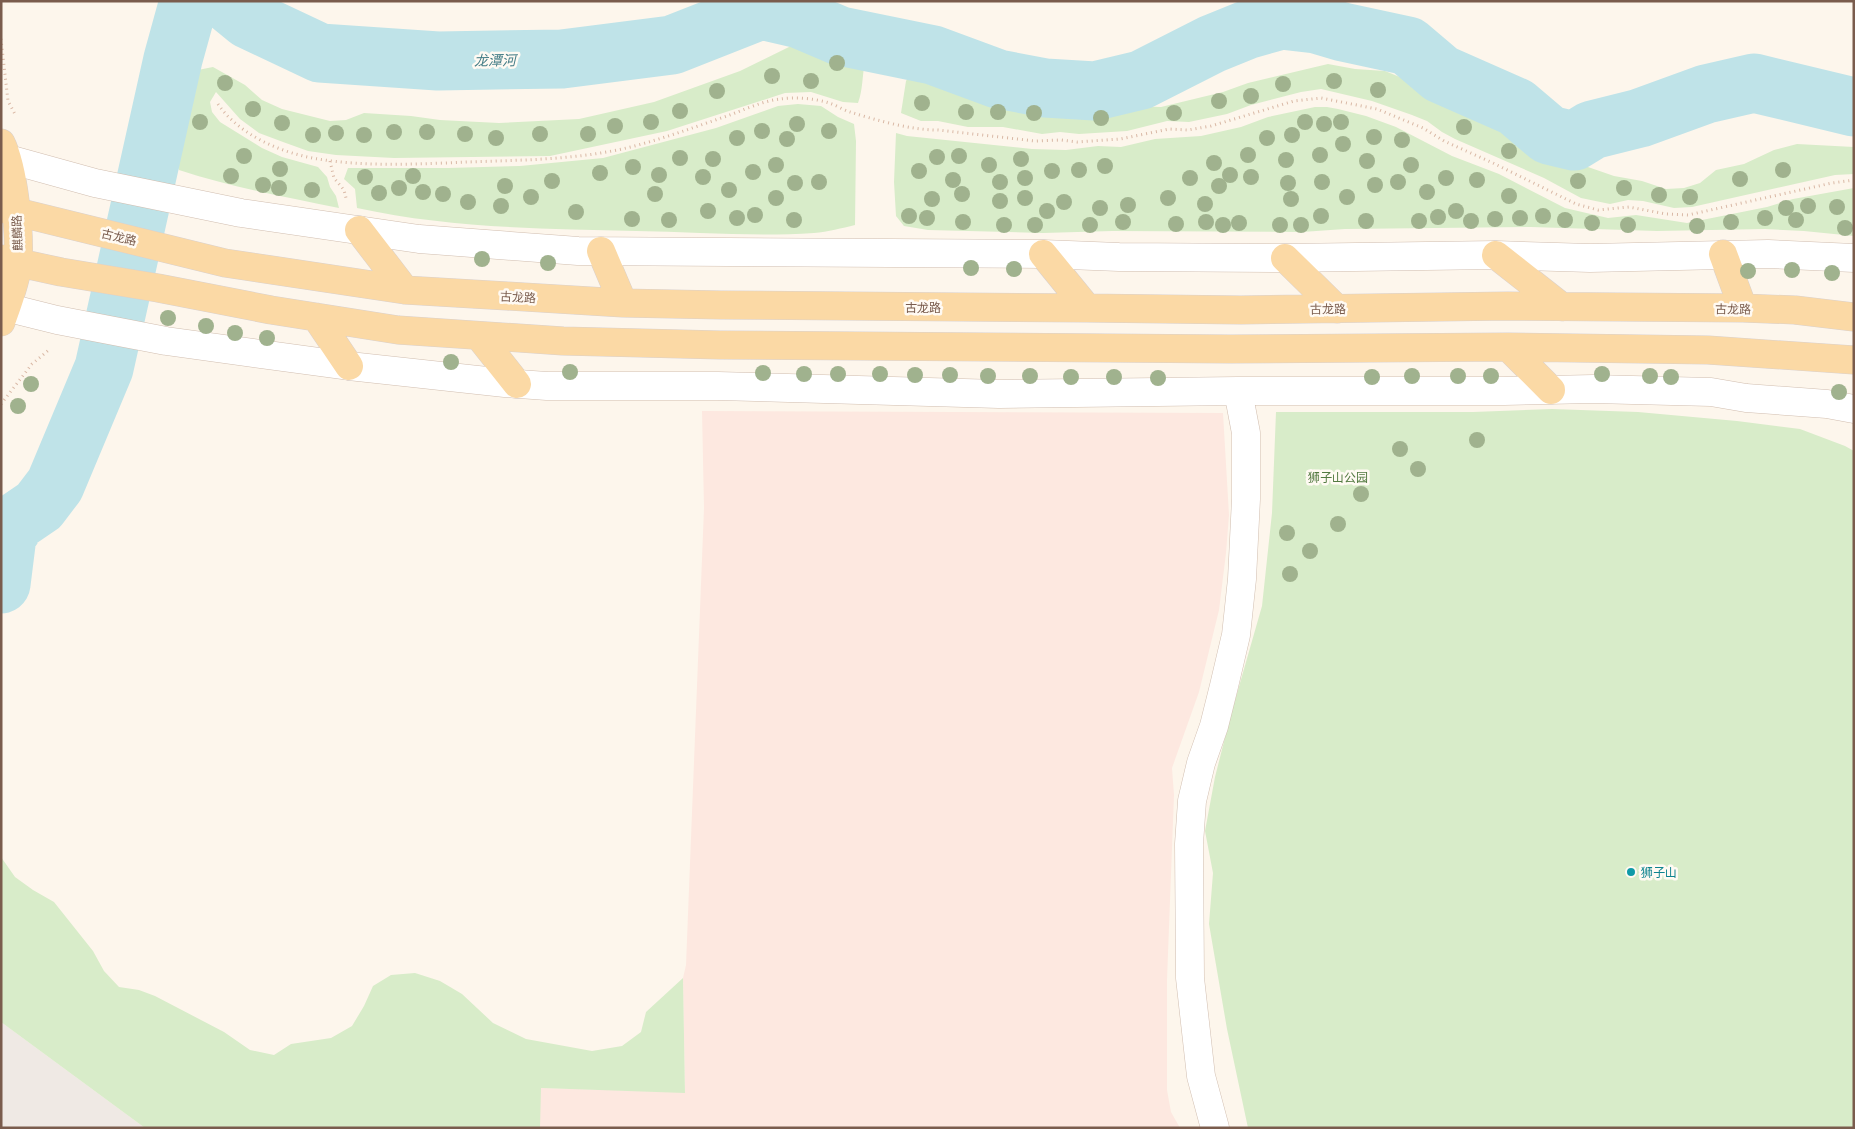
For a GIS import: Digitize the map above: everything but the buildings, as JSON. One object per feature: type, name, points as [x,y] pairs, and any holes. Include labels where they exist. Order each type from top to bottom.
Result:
[{"type":"main road","name":"麒麟路","points":[[3,153],[9,210],[10,261],[3,311]]},
{"type":"main road","name":"古龙路","points":[[9,210],[225,263],[405,290],[623,303],[721,306],[1240,310],[1562,307],[1743,308],[1795,310],[1854,317]]},
{"type":"main road","points":[[360,230],[405,290]]},
{"type":"main road","points":[[601,251],[623,303]]},
{"type":"main road","points":[[1042,254],[1087,308]]},
{"type":"main road","points":[[1724,254],[1743,308]]},
{"type":"main road","points":[[1496,255],[1562,307]]},
{"type":"main road","points":[[1285,258],[1337,309]]},
{"type":"main road","points":[[10,261],[271,310],[398,330],[563,341],[720,345],[1230,349],[1508,347],[1708,350],[1854,360]]},
{"type":"main road","points":[[316,317],[349,366]]},
{"type":"main road","points":[[479,336],[517,384]]},
{"type":"main road","points":[[1508,347],[1551,390]]},
{"type":"street","points":[[3,153],[95,183],[241,213],[419,239],[578,251],[1042,254],[1119,258],[1496,255],[1590,258],[1724,254],[1854,258]]},
{"type":"street","points":[[3,311],[166,341],[349,366],[547,386],[860,390],[999,394],[1593,389],[1711,392],[1746,398],[1827,404],[1854,409]]},
{"type":"street","points":[[1215,1128],[1201,1076],[1190,978],[1189,844],[1192,801],[1201,763],[1214,726],[1236,635],[1242,579],[1246,499],[1246,433],[1238,391]]},
{"type":"path","points":[[1,39],[8,100],[19,122]]},
{"type":"path","points":[[218,104],[243,129],[269,144],[302,155],[330,161],[407,164],[553,160],[624,148],[681,132],[759,104],[780,99],[812,99],[828,102],[849,112],[922,130],[938,130],[1035,141],[1061,140],[1077,142],[1120,138],[1169,129],[1188,130],[1211,126],[1294,101],[1321,98],[1377,109],[1423,128],[1444,141],[1493,162],[1576,204],[1598,210],[1629,207],[1666,214],[1688,215],[1785,195],[1832,183],[1854,180]]},
{"type":"path","points":[[330,161],[334,178],[344,190],[347,201]]},
{"type":"path","points":[[1,404],[32,364],[51,349],[58,348]]},
{"type":"shaded area","points":[[702,411],[1223,413],[1229,515],[1219,610],[1199,692],[1172,768],[1174,795],[1167,980],[1167,1090],[1171,1112],[1180,1128],[540,1128],[540,1088],[685,1092],[683,978],[686,965],[704,508]]},
{"type":"shaded area","points":[[1,1022],[145,1128],[1,1128]]},
{"type":"green space","points":[[813,42],[858,52],[865,62],[858,103],[843,102],[811,92],[785,93],[667,131],[550,156],[394,158],[336,155],[308,151],[259,133],[240,119],[216,92],[210,102],[212,112],[220,122],[262,148],[282,157],[318,167],[327,177],[330,187],[336,196],[339,208],[218,182],[179,170],[174,159],[193,71],[213,67],[245,85],[262,100],[282,109],[330,121],[346,120],[364,113],[499,123],[579,119],[654,102],[740,71],[791,46]]},
{"type":"green space","points":[[1328,64],[1355,69],[1385,71],[1412,82],[1450,107],[1499,123],[1515,131],[1529,146],[1543,156],[1588,167],[1614,176],[1642,181],[1666,189],[1684,188],[1700,183],[1716,170],[1744,164],[1774,150],[1797,144],[1854,147],[1854,174],[1835,175],[1692,207],[1674,208],[1643,201],[1628,200],[1610,204],[1581,198],[1544,178],[1455,139],[1427,121],[1412,115],[1372,101],[1321,89],[1301,92],[1251,105],[1227,114],[1189,122],[1167,121],[1127,131],[1079,134],[1060,132],[1042,134],[1003,127],[968,127],[938,121],[921,121],[901,113],[906,81],[911,73],[932,72],[980,95],[999,99],[1035,102],[1052,109],[1131,106],[1161,107],[1223,92],[1248,83]]},
{"type":"green space","points":[[798,104],[821,106],[838,117],[854,124],[856,141],[855,225],[819,232],[770,235],[461,224],[391,215],[357,208],[355,189],[344,179],[348,168],[520,166],[603,158],[716,128],[778,106]]},
{"type":"green space","points":[[1315,107],[1338,109],[1366,116],[1396,127],[1452,156],[1499,174],[1565,208],[1608,218],[1636,215],[1687,223],[1767,207],[1793,199],[1854,188],[1854,236],[1765,229],[1657,231],[1531,227],[1345,229],[1302,232],[1112,231],[1043,233],[928,230],[904,226],[896,216],[894,182],[896,133],[907,136],[1032,149],[1066,150],[1098,146],[1121,147],[1155,139],[1201,136],[1241,127],[1268,117]]},
{"type":"green space","name":"狮子山公园","points":[[1552,409],[1638,412],[1800,429],[1854,451],[1854,1128],[1248,1128],[1227,1029],[1209,924],[1213,873],[1205,831],[1215,777],[1262,606],[1272,513],[1276,412],[1473,412]]},
{"type":"green space","points":[[1,857],[15,877],[54,902],[93,951],[104,971],[119,987],[139,990],[155,996],[224,1032],[250,1050],[274,1055],[291,1044],[331,1038],[352,1026],[373,986],[391,975],[415,973],[440,981],[462,994],[493,1023],[526,1039],[592,1051],[622,1046],[641,1032],[646,1012],[683,978],[685,1093],[541,1088],[540,1128],[145,1128],[1,1022]]},
{"type":"waterway","points":[[1,584],[7,536],[17,521],[39,506],[55,485],[104,368],[173,59],[189,1]]},
{"type":"waterway","name":"龙潭河","points":[[226,1],[248,19],[320,53],[438,61],[562,59],[672,45],[761,10],[765,1]]},
{"type":"waterway","points":[[761,10],[800,19],[840,36],[933,55],[998,79],[1045,88],[1095,91],[1141,80],[1212,44],[1249,29],[1281,20],[1316,24],[1343,32],[1408,46],[1441,74],[1516,107],[1549,135],[1574,141],[1592,130],[1640,118],[1706,94],[1754,83],[1854,107]]},
{"type":"place","name":"狮子山","points":[[1631,872]]}]
